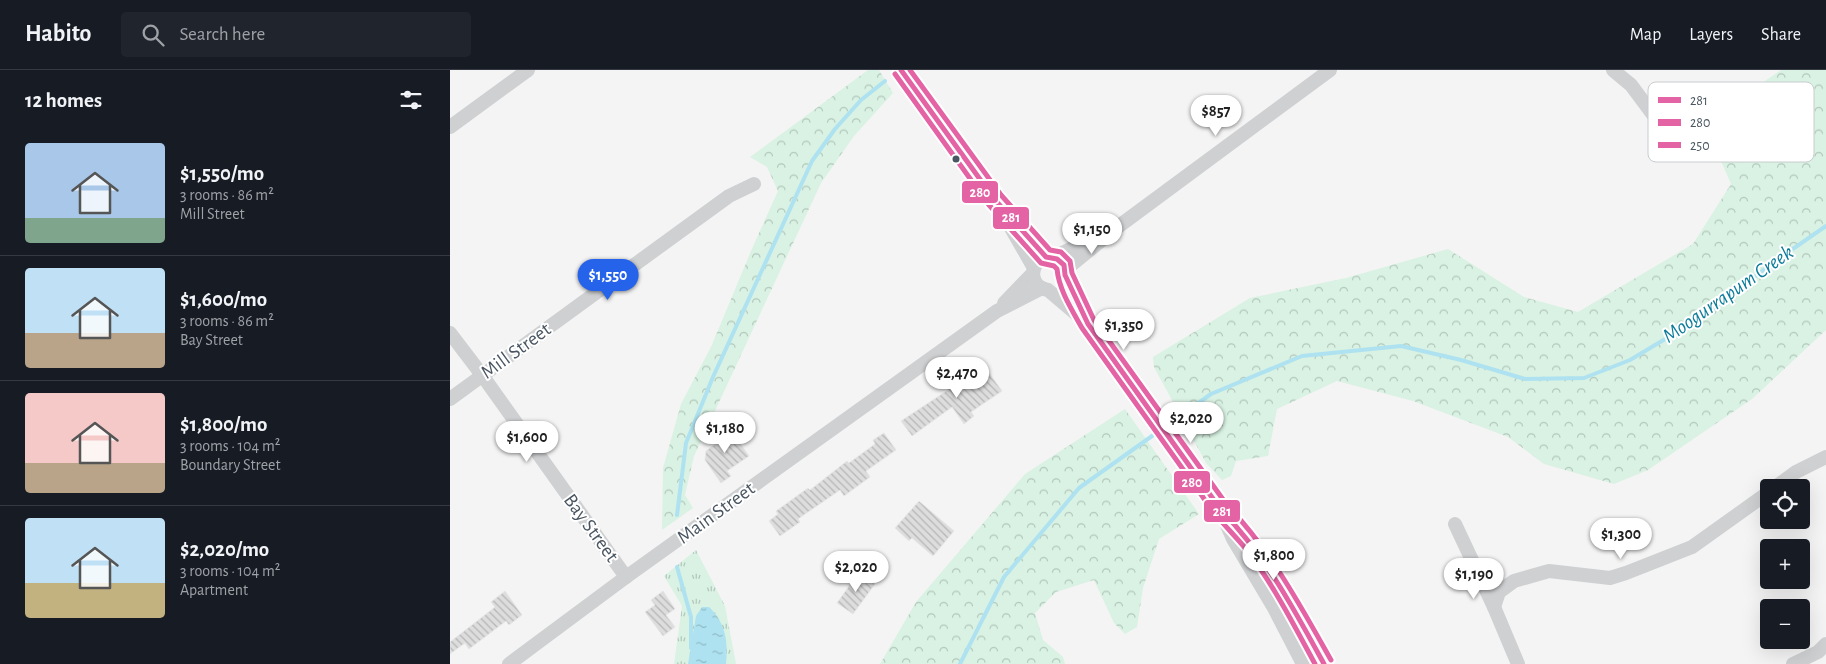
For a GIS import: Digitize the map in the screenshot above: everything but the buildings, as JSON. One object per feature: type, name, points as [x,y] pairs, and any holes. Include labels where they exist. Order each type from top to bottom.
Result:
[{"type":"street","points":[[450,126],[528,70]]},
{"type":"street","points":[[901,70],[995,200],[1033,270],[1035,282],[1088,324]]},
{"type":"street","points":[[1045,289],[1053,290],[1062,284],[1065,273],[1119,226],[1330,70]]},
{"type":"street","points":[[1613,70],[1631,85],[1648,108]]},
{"type":"street","name":"Mill Street","points":[[450,399],[729,196],[754,184]]},
{"type":"street","points":[[995,200],[1049,257],[1061,262],[1088,324],[1221,510],[1237,526],[1288,597],[1324,664]]},
{"type":"street","points":[[1033,270],[1037,263],[1119,226]]},
{"type":"street","name":"Main Street","points":[[996,311],[1033,270]]},
{"type":"street","name":"Main Street","points":[[509,664],[626,577],[996,311],[1045,289]]},
{"type":"street","name":"Bay Street","points":[[450,333],[626,577]]},
{"type":"street","points":[[1786,479],[1826,457]]},
{"type":"street","points":[[1494,607],[1499,592],[1514,581],[1549,571],[1610,578],[1626,573],[1692,546],[1760,498]]},
{"type":"street","points":[[1221,510],[1233,539],[1274,608],[1302,664]]},
{"type":"street","points":[[1455,524],[1494,607],[1518,664]]},
{"type":"street","points":[[1793,664],[1818,652],[1826,644]]},
{"type":"green space","points":[[868,70],[879,70],[893,93],[854,136],[821,183],[694,456],[685,495],[693,508],[662,530],[663,468],[681,404],[711,347],[778,191],[767,167],[750,157]]},
{"type":"green space","points":[[1781,70],[1826,70],[1826,330],[1752,399],[1648,470],[1614,484],[1544,464],[1508,437],[1413,401],[1337,381],[1277,409],[1268,456],[1236,461],[1231,476],[1222,480],[1206,463],[1154,367],[1153,357],[1250,298],[1346,278],[1448,249],[1524,297],[1578,312],[1693,244],[1731,184],[1721,162],[1814,162],[1814,82],[1763,82]]},
{"type":"green space","points":[[1125,409],[1199,514],[1159,539],[1143,588],[1137,627],[1125,634],[1114,623],[1094,580],[1056,592],[1035,613],[1043,640],[1063,657],[1065,664],[880,664],[916,602],[1025,474]]},
{"type":"green space","points":[[696,550],[725,606],[736,664],[674,664],[682,606],[664,576]]},
{"type":"water","points":[[702,607],[709,607],[715,613],[725,633],[727,648],[726,664],[688,664],[696,616]]},
{"type":"waterway","points":[[677,515],[686,443],[713,377],[812,161],[835,129],[861,100],[885,81]]},
{"type":"waterway","name":"Moogurrapum Creek","points":[[960,664],[1004,577],[1079,488],[1211,394],[1302,356],[1401,346],[1461,360],[1525,379],[1584,378],[1630,360],[1702,317],[1774,262],[1826,226]]},
{"type":"waterway","points":[[677,567],[691,617],[691,648]]},
{"type":"transit line","name":"281","points":[[901,70],[995,200],[1046,257],[1057,259],[1064,265],[1065,275],[1088,324],[1221,510],[1237,527],[1265,564],[1290,603],[1324,664]]},
{"type":"transit line","name":"250","points":[[910,70],[1001,195],[1050,250],[1061,252],[1070,261],[1072,273],[1094,320],[1227,505],[1271,560],[1331,660]]},
{"type":"transit line","name":"280","points":[[895,74],[989,205],[1041,263],[1054,266],[1057,269],[1063,292],[1082,328],[1215,514],[1256,562],[1283,605],[1315,664]]}]
